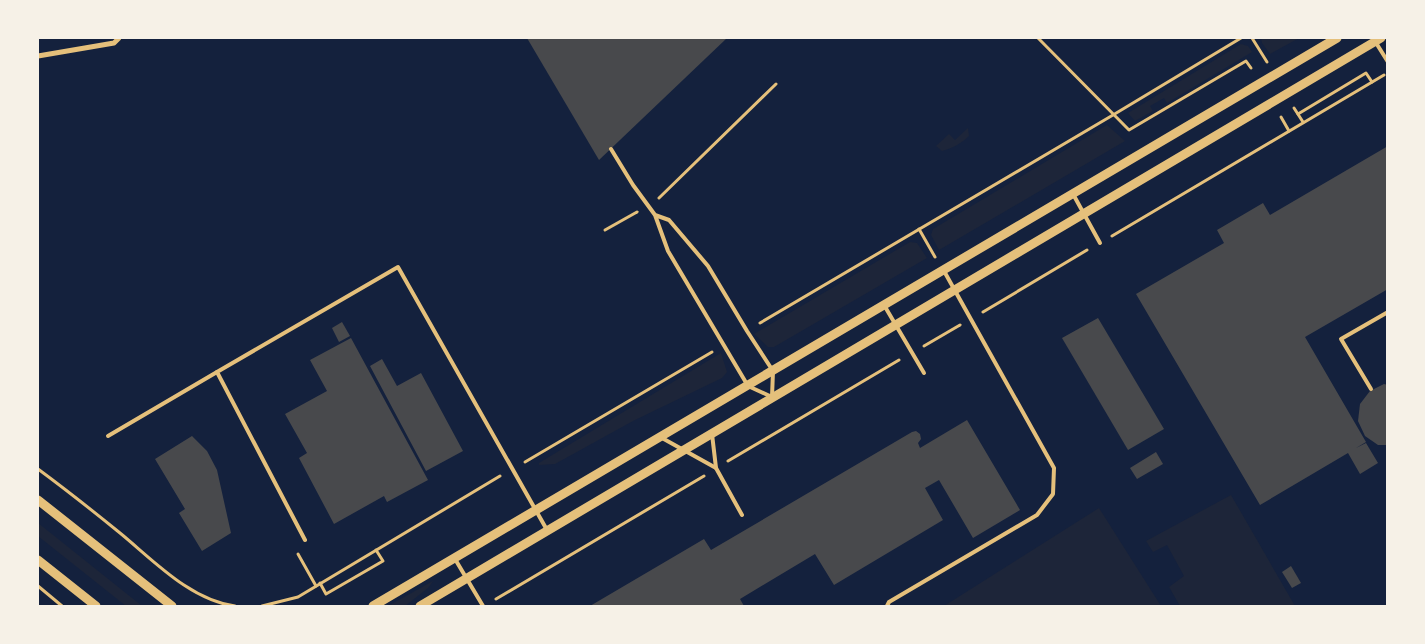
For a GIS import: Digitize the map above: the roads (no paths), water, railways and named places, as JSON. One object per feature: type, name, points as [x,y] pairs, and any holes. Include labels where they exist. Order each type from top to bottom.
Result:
[{"type":"street","points":[[38,56],[114,43],[119,38]]},
{"type":"street","points":[[373,606],[1337,38]]},
{"type":"street","points":[[420,606],[1376,39]]},
{"type":"street","points":[[38,500],[172,606]]},
{"type":"street","points":[[38,560],[96,606]]},
{"type":"lane","points":[[1376,39],[1388,62]]},
{"type":"lane","points":[[611,148],[633,185],[655,215],[668,251],[748,386],[772,397],[773,371],[746,331],[708,266],[669,220],[655,215]]},
{"type":"lane","points":[[1073,194],[1100,243]]},
{"type":"lane","points":[[108,436],[398,267],[547,530]]},
{"type":"lane","points":[[887,606],[889,602],[1037,516],[1053,494],[1054,468],[943,270]]},
{"type":"lane","points":[[884,305],[924,373]]},
{"type":"lane","points":[[1371,389],[1341,339],[1388,312]]},
{"type":"lane","points":[[217,372],[305,540]]},
{"type":"lane","points":[[712,434],[716,468],[742,515]]},
{"type":"lane","points":[[661,437],[716,468]]},
{"type":"lane","points":[[455,559],[483,606]]}]
